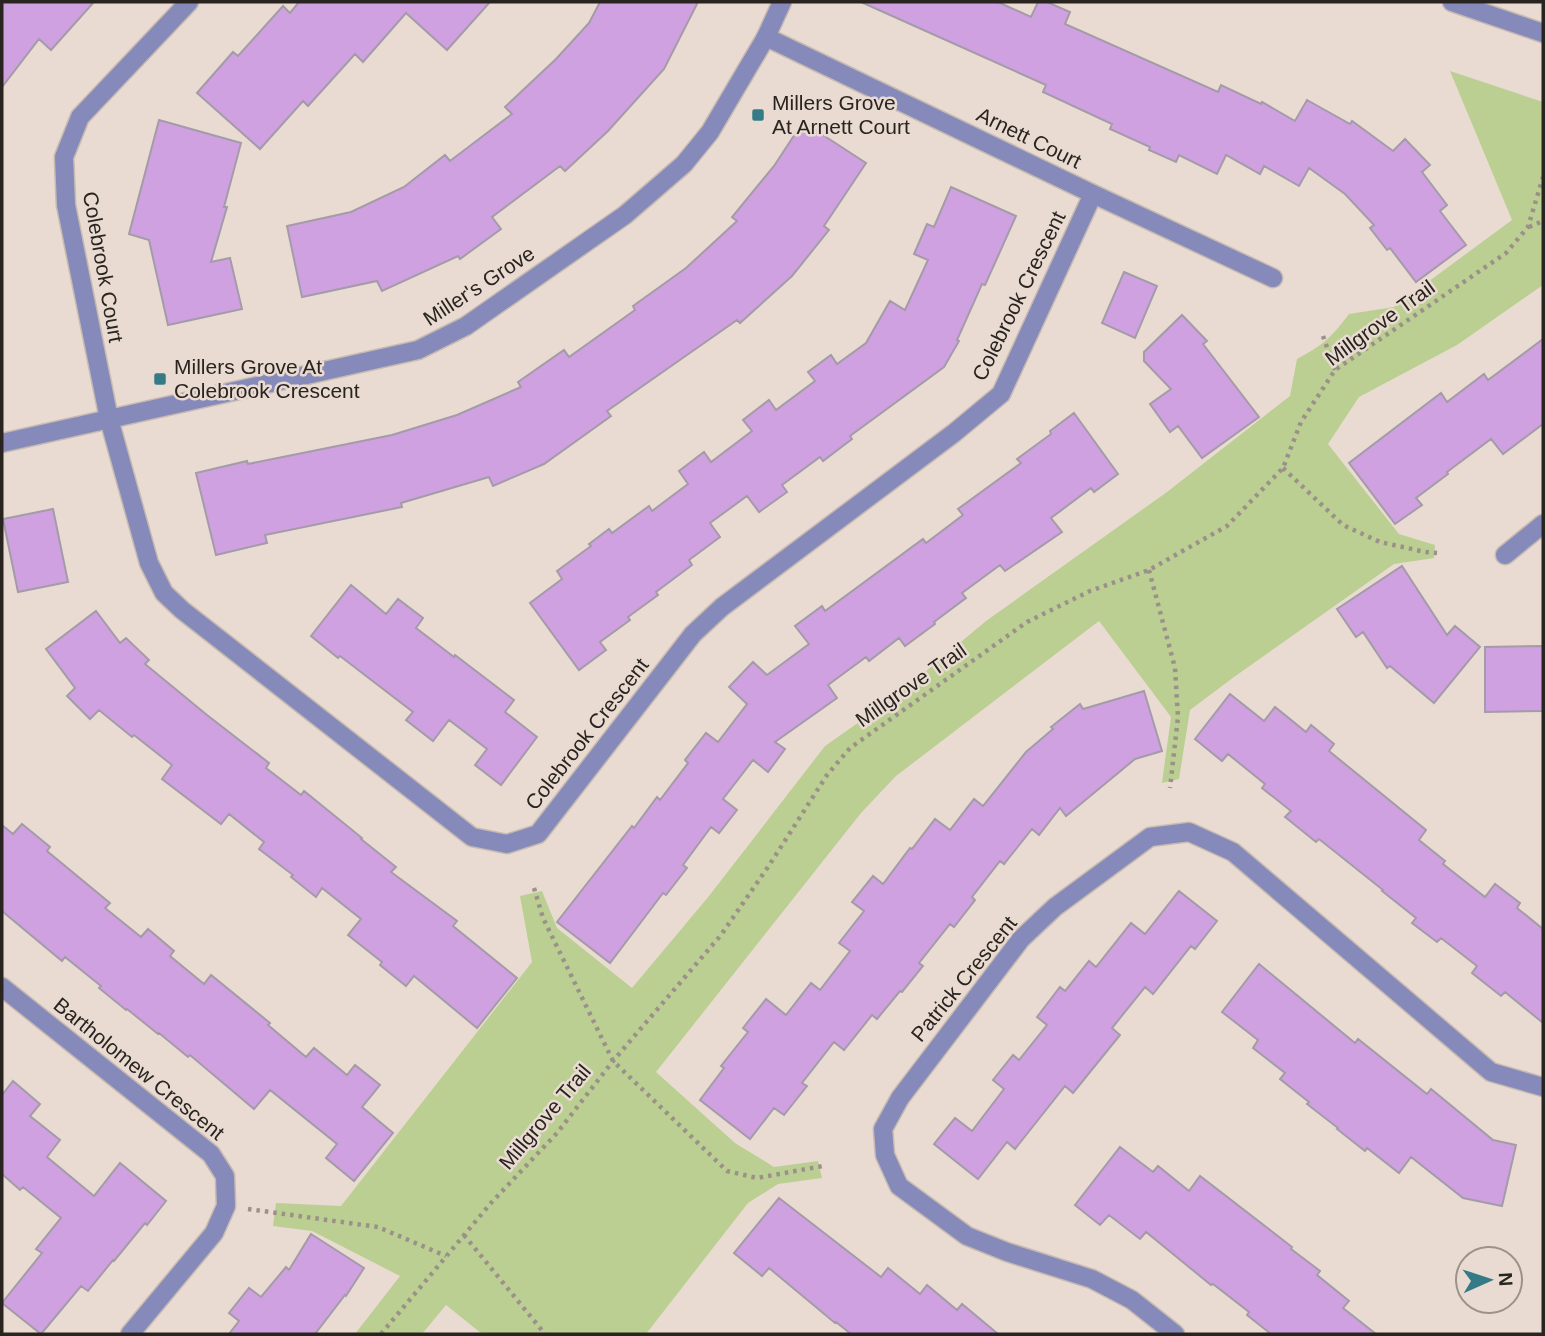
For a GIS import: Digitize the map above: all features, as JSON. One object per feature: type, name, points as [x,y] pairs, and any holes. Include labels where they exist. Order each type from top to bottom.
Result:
[{"type":"street","name":"Colebrook Court","points":[[108,419],[66,205],[64,157],[80,117],[189,2]]},
{"type":"street","name":"Miller's Grove","points":[[2,443],[418,350],[466,326],[625,215],[684,164],[710,132],[766,37],[782,2]]},
{"type":"street","points":[[1452,2],[1543,33]]},
{"type":"street","name":"Arnett Court","points":[[766,37],[1273,278]]},
{"type":"street","name":"Colebrook Crescent","points":[[108,419],[149,563],[164,593],[182,610],[472,837],[507,844],[538,834],[693,635],[722,607],[954,433],[1001,394],[1093,194]]},
{"type":"street","points":[[1505,555],[1543,524]]},
{"type":"street","name":"Patrick Crescent","points":[[1175,1334],[1132,1300],[1092,1279],[1006,1252],[967,1236],[899,1186],[885,1155],[883,1129],[900,1098],[1021,939],[1055,907],[1150,837],[1189,832],[1233,852],[1491,1072],[1543,1087]]},
{"type":"street","name":"Bartholomew Crescent","points":[[2,988],[211,1154],[225,1176],[226,1206]]},
{"type":"street","points":[[130,1334],[214,1233],[226,1206]]},
{"type":"path","name":"Millgrove Trail","points":[[381,1334],[491,1203],[557,1133],[613,1061],[721,935],[827,775],[849,748],[1027,622],[1090,591],[1149,570],[1227,526],[1283,468],[1301,422],[1335,370],[1506,253],[1528,227],[1543,177]]},
{"type":"path","points":[[1528,227],[1543,220]]},
{"type":"path","points":[[1323,336],[1335,370]]},
{"type":"path","points":[[1283,468],[1343,525],[1380,542],[1437,553]]},
{"type":"path","points":[[1149,570],[1175,668],[1178,717],[1170,788]]},
{"type":"path","points":[[534,888],[543,918],[613,1061],[727,1171],[757,1178],[822,1166]]},
{"type":"path","points":[[226,1206],[378,1227],[446,1256]]},
{"type":"path","points":[[464,1235],[545,1334]]},
{"type":"green space","points":[[1450,71],[1543,102],[1543,285],[1457,345],[1359,397],[1328,444],[1399,534],[1435,545],[1434,558],[1394,564],[1190,710],[1179,779],[1162,783],[1171,717],[1099,621],[896,776],[861,813],[656,1072],[735,1143],[774,1167],[818,1161],[822,1178],[778,1184],[748,1203],[646,1334],[482,1334],[446,1305],[422,1334],[355,1334],[400,1276],[312,1231],[273,1226],[276,1203],[341,1206],[532,962],[520,896],[542,891],[557,928],[632,988],[709,896],[825,746],[896,696],[986,621],[1167,492],[1290,396],[1297,359],[1326,340],[1349,314],[1394,307],[1512,220]]},
{"type":"building","points":[[2,2],[94,2],[51,50],[39,39],[2,87]]},
{"type":"building","points":[[299,2],[490,2],[447,50],[406,13],[363,62],[355,54],[308,106],[303,101],[260,149],[197,93],[233,52],[238,56],[283,6],[290,13]]},
{"type":"building","points":[[600,2],[698,2],[664,69],[608,131],[565,171],[560,166],[492,217],[501,229],[460,259],[458,256],[382,291],[377,281],[302,297],[287,226],[351,212],[404,187],[445,155],[450,161],[512,114],[505,107],[556,59],[589,23]]},
{"type":"building","points":[[861,2],[998,2],[1031,17],[1038,2],[1047,2],[1070,12],[1065,24],[1218,92],[1221,85],[1261,104],[1262,102],[1295,121],[1307,100],[1350,124],[1352,121],[1393,151],[1405,139],[1430,165],[1422,172],[1447,205],[1440,211],[1466,245],[1416,282],[1390,248],[1387,250],[1370,228],[1374,225],[1345,194],[1309,168],[1299,186],[1264,166],[1260,174],[1226,155],[1217,174],[1179,155],[1176,162],[1110,129],[1112,124],[1043,92],[1046,85]]},
{"type":"building","points":[[159,120],[241,143],[211,262],[230,258],[242,309],[168,325],[149,240],[129,234]]},
{"type":"building","points":[[803,122],[866,163],[824,226],[829,230],[792,276],[740,323],[737,320],[607,411],[611,416],[544,464],[493,486],[489,477],[401,503],[402,507],[265,535],[267,543],[216,555],[196,473],[392,435],[457,415],[521,387],[518,382],[564,350],[569,357],[635,310],[633,306],[686,268],[737,221],[732,217],[774,166]]},
{"type":"building","points":[[951,187],[1016,216],[985,285],[982,284],[957,340],[959,341],[944,367],[850,436],[852,439],[823,461],[820,457],[782,485],[787,492],[759,512],[747,496],[710,523],[720,537],[689,560],[692,565],[656,592],[658,595],[628,617],[630,620],[600,642],[606,650],[579,670],[530,603],[562,579],[557,571],[591,546],[589,544],[609,529],[612,533],[649,506],[652,511],[688,484],[679,471],[704,452],[711,462],[752,431],[743,420],[769,400],[776,410],[815,381],[808,372],[831,355],[837,364],[866,343],[890,301],[905,310],[928,260],[914,254],[927,224],[934,227]]},
{"type":"building","points":[[1124,272],[1157,286],[1135,338],[1102,323]]},
{"type":"building","points":[[1182,315],[1207,341],[1203,344],[1259,417],[1202,458],[1178,426],[1170,432],[1150,404],[1171,389],[1144,361],[1144,352]]},
{"type":"building","points":[[1543,339],[1543,424],[1503,454],[1491,439],[1416,498],[1422,505],[1395,524],[1349,463],[1441,393],[1447,402],[1484,374],[1488,380]]},
{"type":"building","points":[[1074,413],[1118,474],[1094,492],[1091,488],[1051,518],[1062,532],[1005,571],[1000,565],[962,593],[966,598],[905,646],[899,638],[869,661],[866,657],[828,685],[837,698],[775,742],[785,749],[768,772],[753,760],[723,799],[737,810],[719,833],[711,827],[683,865],[687,868],[666,895],[663,893],[610,963],[557,922],[632,826],[634,828],[657,797],[660,800],[688,763],[685,760],[706,733],[718,742],[747,704],[729,687],[753,662],[767,675],[809,644],[795,626],[822,606],[825,611],[923,539],[926,543],[963,515],[958,509],[1021,463],[1017,459]]},
{"type":"building","points":[[53,509],[68,582],[18,592],[3,519]]},
{"type":"building","points":[[1402,566],[1447,635],[1455,626],[1480,647],[1434,703],[1390,666],[1387,668],[1363,632],[1356,637],[1337,609]]},
{"type":"building","points":[[351,585],[386,614],[398,599],[423,618],[416,628],[514,700],[505,712],[537,737],[501,785],[475,765],[487,749],[449,720],[433,741],[406,720],[413,712],[311,636]]},
{"type":"building","points":[[96,611],[120,643],[126,638],[149,660],[145,664],[269,763],[266,768],[301,795],[304,791],[362,838],[396,867],[391,872],[457,921],[453,926],[517,978],[477,1028],[414,976],[406,986],[380,965],[382,962],[348,935],[361,919],[322,888],[316,897],[259,849],[264,842],[229,814],[221,824],[162,779],[172,765],[99,710],[90,719],[67,696],[75,688],[46,649]]},
{"type":"building","points":[[1543,646],[1543,711],[1485,712],[1485,647]]},
{"type":"building","points":[[1144,691],[1162,751],[1135,759],[1066,816],[1060,808],[1039,835],[1032,829],[1004,864],[1000,861],[972,897],[975,900],[954,927],[950,924],[919,963],[923,966],[877,1019],[872,1015],[844,1050],[834,1042],[802,1083],[807,1086],[784,1115],[774,1108],[750,1139],[700,1100],[724,1068],[721,1066],[748,1032],[743,1028],[766,999],[786,1015],[811,983],[820,990],[850,951],[839,943],[864,911],[852,902],[873,876],[883,884],[935,819],[950,830],[974,799],[983,806],[1026,752],[1080,704],[1083,709]]},
{"type":"building","points":[[1230,694],[1264,721],[1275,707],[1306,732],[1311,725],[1334,744],[1329,751],[1426,830],[1419,840],[1445,861],[1443,864],[1485,897],[1495,884],[1520,903],[1517,908],[1543,929],[1543,1023],[1505,992],[1501,996],[1472,973],[1477,966],[1441,938],[1437,942],[1412,923],[1416,918],[1383,890],[1319,839],[1316,842],[1285,817],[1291,811],[1262,788],[1265,784],[1228,754],[1222,761],[1195,739]]},
{"type":"building","points":[[22,824],[50,847],[47,851],[110,903],[105,908],[141,937],[148,929],[174,951],[170,956],[204,984],[211,975],[270,1023],[268,1025],[306,1057],[314,1048],[347,1075],[355,1065],[380,1085],[362,1107],[393,1133],[354,1181],[326,1158],[337,1144],[270,1090],[254,1109],[190,1055],[188,1057],[126,1010],[65,957],[62,961],[2,911],[2,825],[13,834]]},
{"type":"building","points":[[1179,891],[1217,921],[1195,949],[1191,946],[1153,994],[1145,987],[1112,1028],[1120,1035],[1073,1093],[1065,1086],[1015,1149],[1007,1142],[978,1179],[934,1144],[955,1118],[972,1131],[1004,1089],[993,1080],[1013,1055],[1019,1060],[1047,1025],[1037,1017],[1060,987],[1065,991],[1089,961],[1096,967],[1131,923],[1145,934]]},
{"type":"building","points":[[1259,964],[1355,1043],[1358,1039],[1427,1094],[1431,1089],[1493,1140],[1516,1145],[1502,1206],[1463,1198],[1411,1157],[1399,1173],[1337,1129],[1280,1079],[1285,1073],[1253,1048],[1258,1040],[1222,1012]]},
{"type":"building","points":[[13,1081],[40,1104],[30,1116],[60,1140],[47,1157],[94,1196],[120,1163],[166,1201],[88,1291],[81,1286],[41,1334],[2,1303],[42,1253],[36,1249],[61,1218],[23,1187],[20,1190],[2,1174],[2,1095]]},
{"type":"building","points":[[1120,1147],[1153,1172],[1158,1166],[1189,1191],[1200,1176],[1320,1271],[1317,1275],[1349,1301],[1343,1308],[1376,1334],[1271,1334],[1247,1315],[1249,1312],[1146,1232],[1140,1239],[1109,1215],[1100,1225],[1075,1205]]},
{"type":"building","points":[[779,1198],[881,1277],[888,1268],[920,1294],[927,1285],[957,1310],[962,1304],[998,1334],[851,1334],[769,1268],[762,1276],[734,1253]]},
{"type":"building","points":[[311,1234],[364,1268],[346,1296],[315,1334],[229,1334],[239,1321],[229,1313],[249,1288],[261,1297],[286,1267],[289,1270]]},
{"type":"place","name":"Millers Grove At Arnett Court","points":[[758,115]]},
{"type":"place","name":"Millers Grove At Colebrook Crescent","points":[[160,379]]}]
